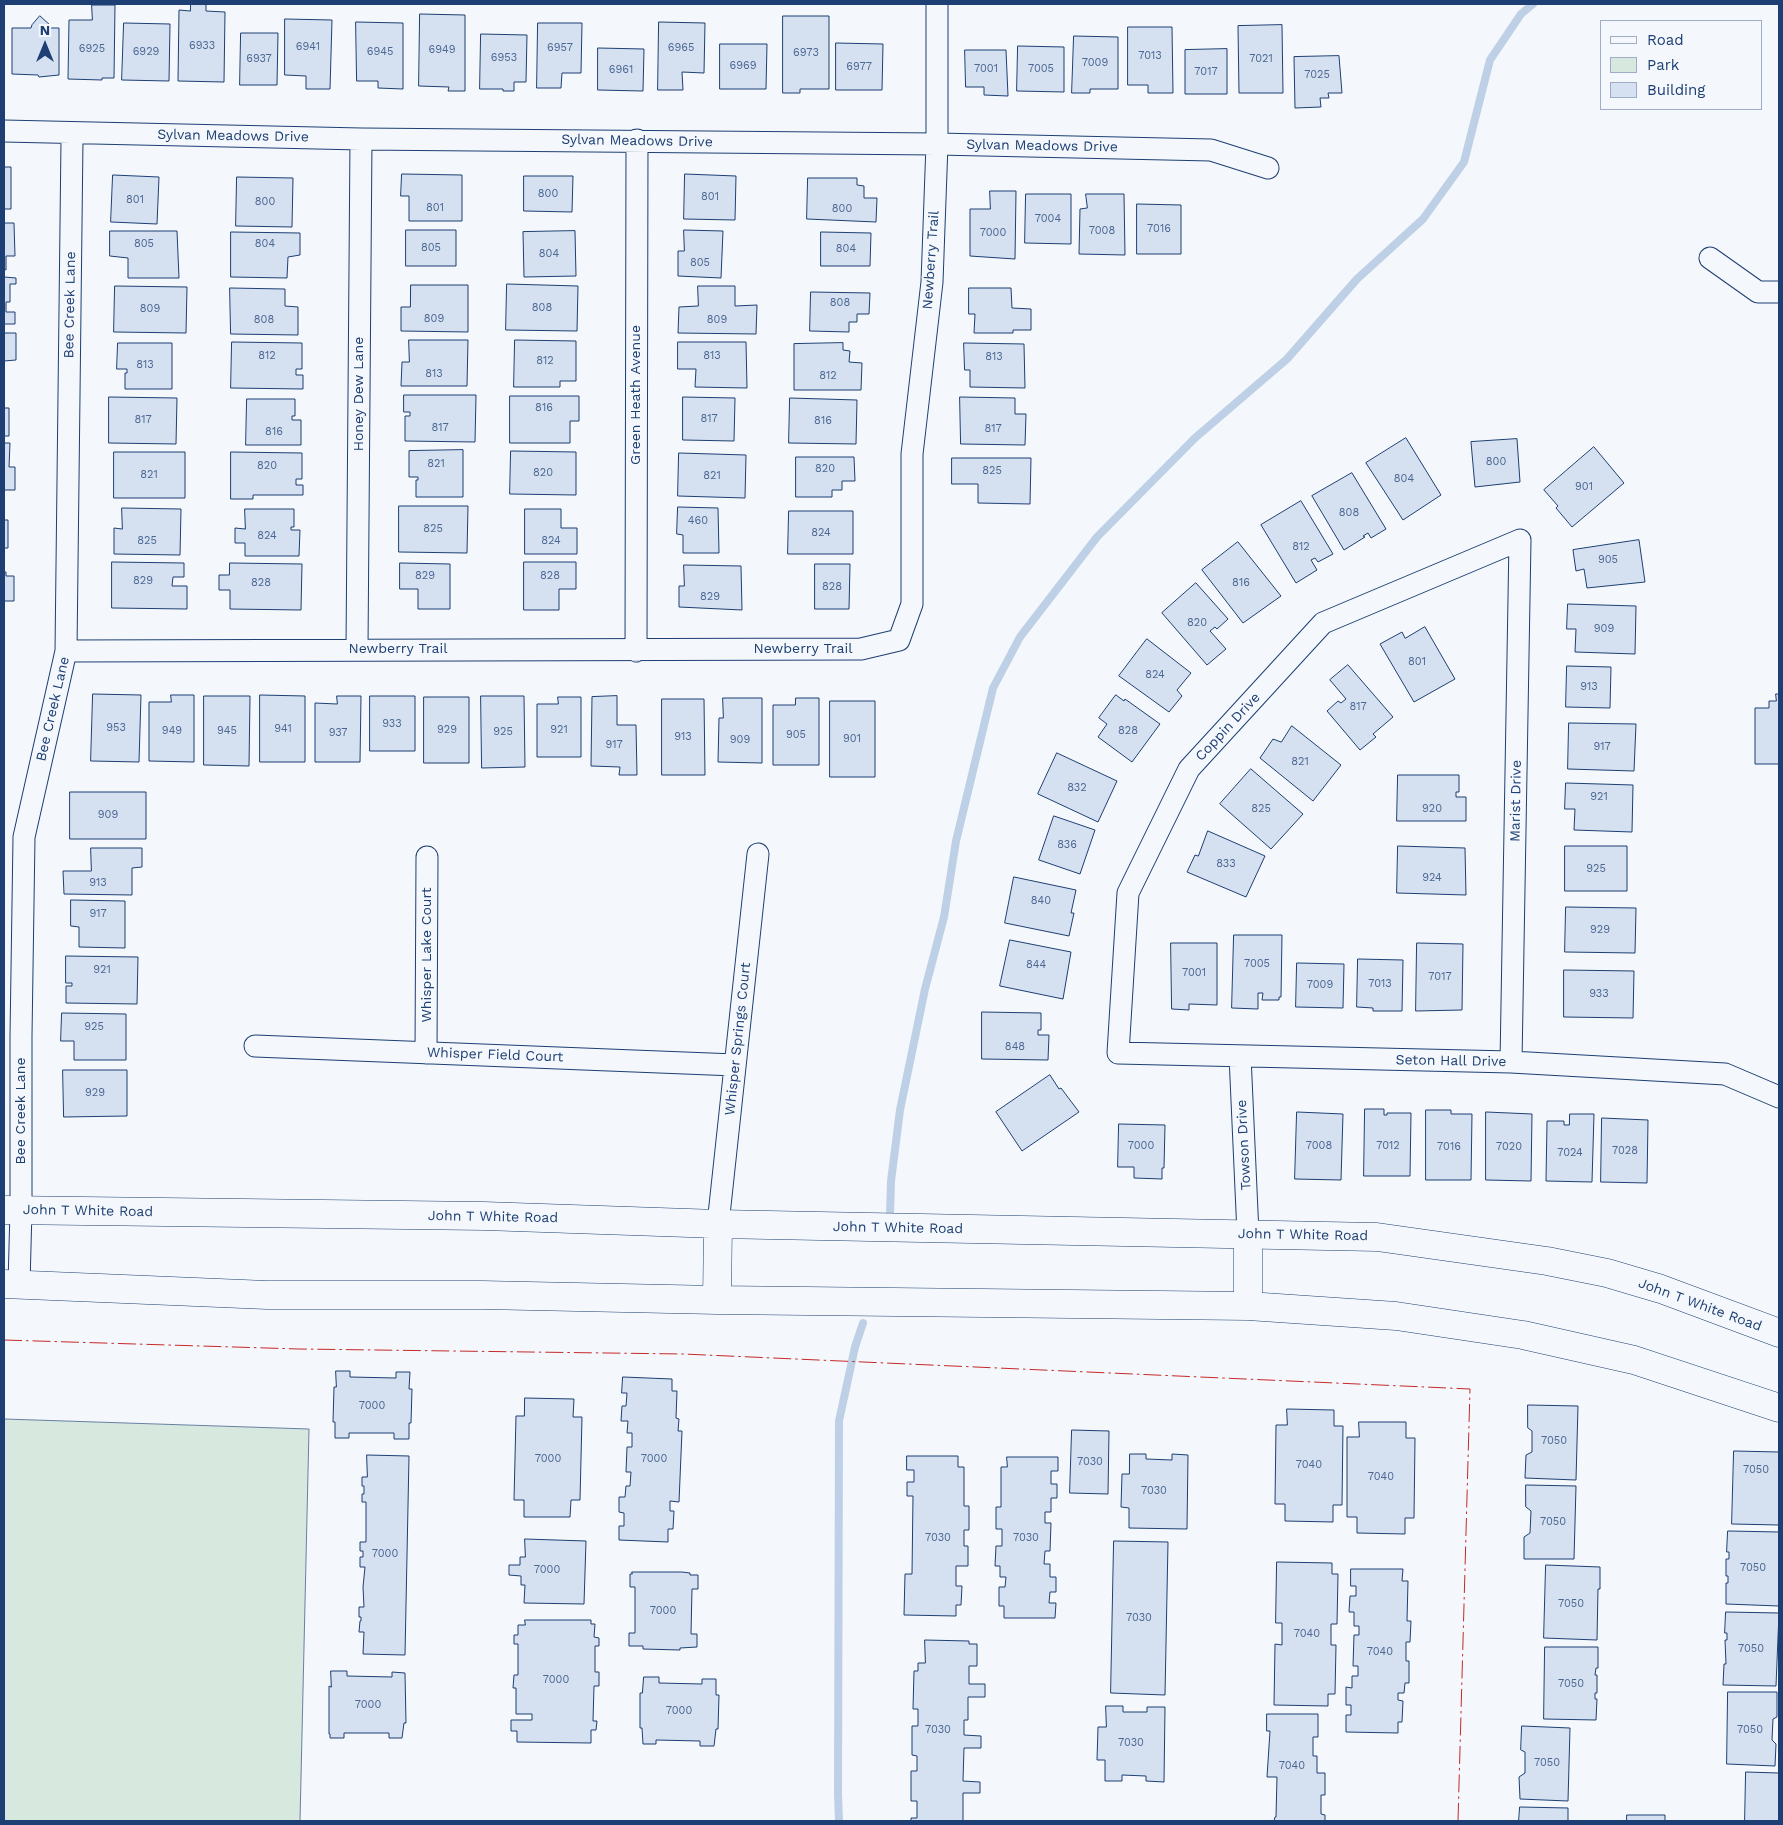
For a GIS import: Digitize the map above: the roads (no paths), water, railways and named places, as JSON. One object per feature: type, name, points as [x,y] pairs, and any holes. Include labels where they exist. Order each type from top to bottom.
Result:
[{"type":"main road","name":"John T White Road","points":[[12,1210],[484,1216],[718,1224],[1376,1237],[1547,1260],[1607,1273],[1661,1289],[1779,1333]]},
{"type":"main road","points":[[717,1300],[718,1224]]},
{"type":"main road","points":[[1248,1234],[1248,1306]]},
{"type":"main road","points":[[11,1284],[267,1295],[482,1295],[717,1300],[1248,1306],[1396,1316],[1523,1335],[1634,1360],[1779,1408]]},
{"type":"street","name":"Newberry Trail","points":[[66,651],[861,649],[899,640],[912,604],[912,454],[932,282],[937,144],[937,4]]},
{"type":"street","name":"Sylvan Meadows Drive","points":[[4,132],[361,139],[937,144],[1212,150],[1268,168]]},
{"type":"street","name":"Bee Creek Lane","points":[[11,1284],[12,1036],[24,837],[66,651],[72,139],[76,133]]},
{"type":"street","name":"Honey Dew Lane","points":[[357,649],[361,139]]},
{"type":"street","name":"Green Heath Avenue","points":[[636,651],[637,140]]},
{"type":"street","points":[[1710,258],[1758,292],[1779,292]]},
{"type":"street","name":"Coppin Drive","points":[[1118,1053],[1128,893],[1189,769],[1323,623],[1520,540]]},
{"type":"street","name":"Marist Drive","points":[[1512,1062],[1520,540]]},
{"type":"street","name":"Whisper Springs Court","points":[[718,1224],[758,854]]},
{"type":"street","name":"Whisper Lake Court","points":[[426,1053],[427,857]]},
{"type":"street","name":"Whisper Field Court","points":[[254,1046],[735,1065]]},
{"type":"street","name":"Seton Hall Drive","points":[[1118,1053],[1512,1062],[1725,1074],[1779,1098]]},
{"type":"street","name":"Towson Drive","points":[[1240,1056],[1248,1234]]},
{"type":"waterway","points":[[890,1216],[891,1181],[900,1110],[925,989],[944,917],[956,841],[993,688],[1020,637],[1097,537],[1195,438],[1287,359],[1357,279],[1423,219],[1464,162],[1490,60],[1521,14],[1533,4]]},
{"type":"waterway","points":[[839,1821],[839,1421],[855,1347],[863,1323]]}]
